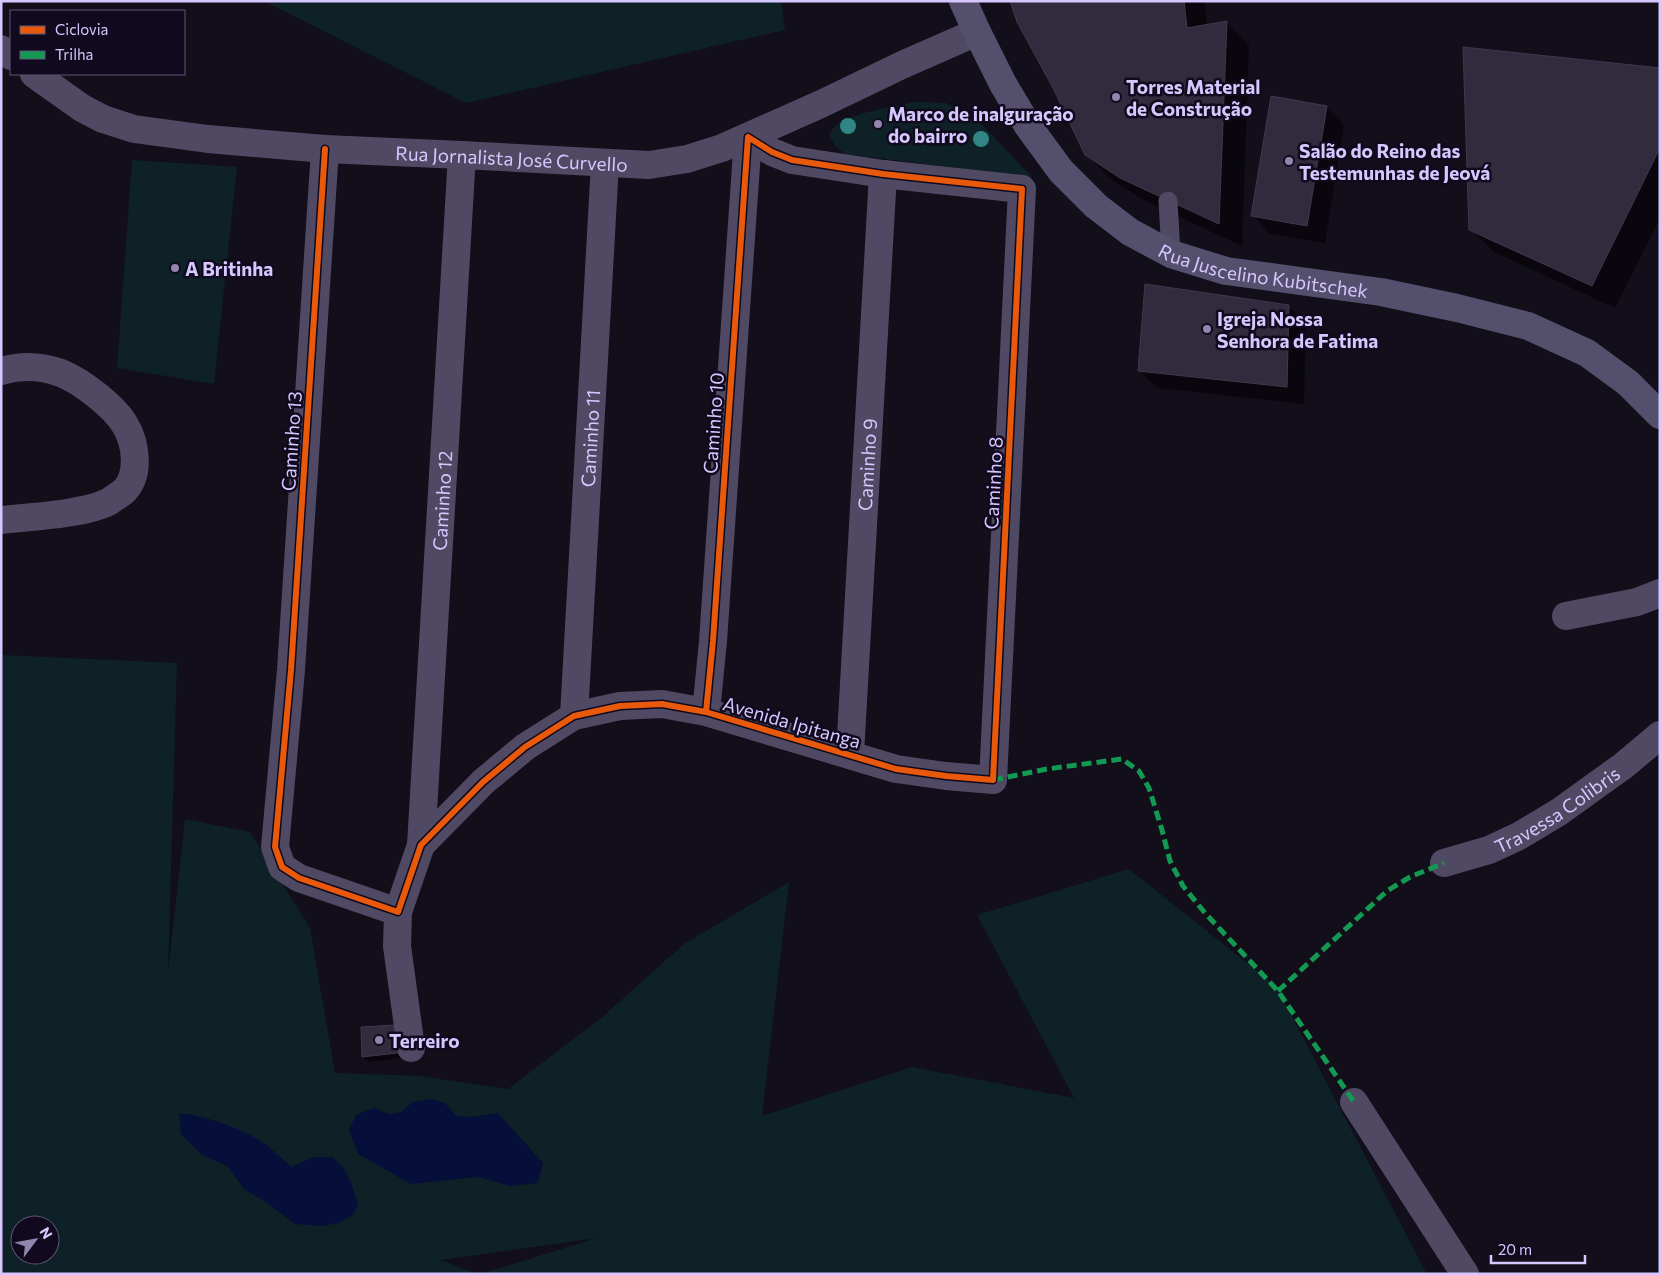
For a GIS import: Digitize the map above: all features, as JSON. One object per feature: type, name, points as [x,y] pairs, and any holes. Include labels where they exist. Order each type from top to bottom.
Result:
[{"type":"main road","name":"Rua Juscelino Kubitschek","points":[[963,1],[976,32],[1003,84],[1028,126],[1061,171],[1096,206],[1130,232],[1171,254],[1226,271],[1381,292],[1457,308],[1528,326],[1587,354],[1628,383],[1660,414]]},
{"type":"street","name":"Rua Jornalista José Curvello","points":[[35,75],[82,108],[103,119],[134,129],[208,139],[325,149],[649,165],[722,148],[976,32]]},
{"type":"street","points":[[748,136],[772,152],[792,160],[883,174]]},
{"type":"street","name":"Caminho 10","points":[[706,712],[714,641],[748,136]]},
{"type":"street","name":"Caminho 13","points":[[325,149],[291,670],[275,847],[282,867],[299,878],[398,912]]},
{"type":"street","name":"Caminho 12","points":[[421,846],[462,155]]},
{"type":"street","name":"Caminho 11","points":[[574,716],[605,162]]},
{"type":"street","name":"Caminho 8","points":[[883,174],[1022,189],[993,780]]},
{"type":"street","name":"Caminho 9","points":[[850,754],[883,174]]},
{"type":"street","points":[[1,371],[14,367],[35,367],[61,373],[82,384],[104,402],[125,424],[134,446],[135,470],[126,489],[108,501],[90,508],[1,520]]},
{"type":"street","points":[[1566,616],[1637,602],[1660,593]]},
{"type":"street","name":"Avenida Ipitanga","points":[[412,1048],[397,946],[398,912],[421,846],[483,782],[525,747],[574,716],[620,706],[662,704],[706,712],[896,769],[993,780]]},
{"type":"street","name":"Travessa Colibris","points":[[1444,863],[1489,850],[1519,836],[1559,812],[1615,772],[1660,735]]},
{"type":"street","points":[[1354,1102],[1465,1274]]},
{"type":"lane","points":[[1168,201],[1171,254]]},
{"type":"green space","points":[[264,1],[781,1],[785,30],[466,103]]},
{"type":"green space","points":[[918,102],[946,103],[973,115],[1032,177],[845,154],[835,146],[829,135],[836,125],[863,113]]},
{"type":"green space","name":"A Britinha","points":[[132,160],[237,167],[214,384],[117,368]]},
{"type":"green space","points":[[1,655],[177,663],[168,973],[185,819],[250,832],[310,928],[335,1073],[419,1076],[508,1089],[600,1019],[684,944],[789,882],[762,1116],[912,1067],[1074,1098],[977,915],[1129,869],[1276,986],[1427,1274],[481,1274],[597,1238],[441,1260],[477,1274],[1,1274]]},
{"type":"shaded area","points":[[432,1099],[445,1103],[456,1116],[472,1117],[498,1113],[543,1163],[538,1183],[510,1186],[479,1177],[411,1184],[358,1154],[349,1130],[356,1115],[374,1108],[389,1114],[401,1112],[413,1102]]},
{"type":"shaded area","points":[[179,1113],[212,1120],[246,1133],[265,1144],[291,1167],[313,1157],[332,1157],[343,1167],[351,1182],[358,1205],[353,1215],[339,1223],[322,1226],[295,1224],[244,1189],[227,1166],[202,1155],[181,1134]]},
{"type":"building","points":[[1010,1],[1184,1],[1187,28],[1227,21],[1219,224],[1120,178],[1085,155],[1053,88],[1017,22]]},
{"type":"building","points":[[1463,47],[1660,68],[1660,148],[1592,286],[1469,230]]},
{"type":"building","name":"Salão do Reino das Testemunhas de Jeová","points":[[1271,96],[1327,106],[1307,226],[1251,216]]},
{"type":"building","points":[[1145,284],[1289,305],[1287,387],[1138,371]]},
{"type":"building","name":"Terreiro","points":[[395,1025],[397,1053],[362,1057],[361,1027]]},
{"type":"marked path","points":[[993,780],[1047,769],[1122,759],[1139,771],[1149,788],[1170,861],[1183,886],[1205,913],[1278,991],[1354,1102]]},
{"type":"marked path","points":[[1278,991],[1387,891],[1410,877],[1444,863]]},
{"type":"cycle path","points":[[325,149],[291,670],[275,847],[282,867],[299,878],[398,912],[421,845],[483,782],[525,747],[574,716],[620,706],[662,704],[706,712],[896,769],[993,780],[1022,189],[883,174],[792,160],[772,152],[748,137],[713,641],[706,712]]},
{"type":"place","name":"Torres Material de Construção","points":[[1116,97]]},
{"type":"place","name":"Marco de inalguração do bairro","points":[[878,124]]},
{"type":"place","name":"Salão do Reino das Testemunhas de Jeová","points":[[1289,161]]},
{"type":"place","name":"A Britinha","points":[[175,268]]},
{"type":"place","name":"Igreja Nossa Senhora de Fatima","points":[[1207,329]]},
{"type":"place","name":"Terreiro","points":[[379,1040]]}]
